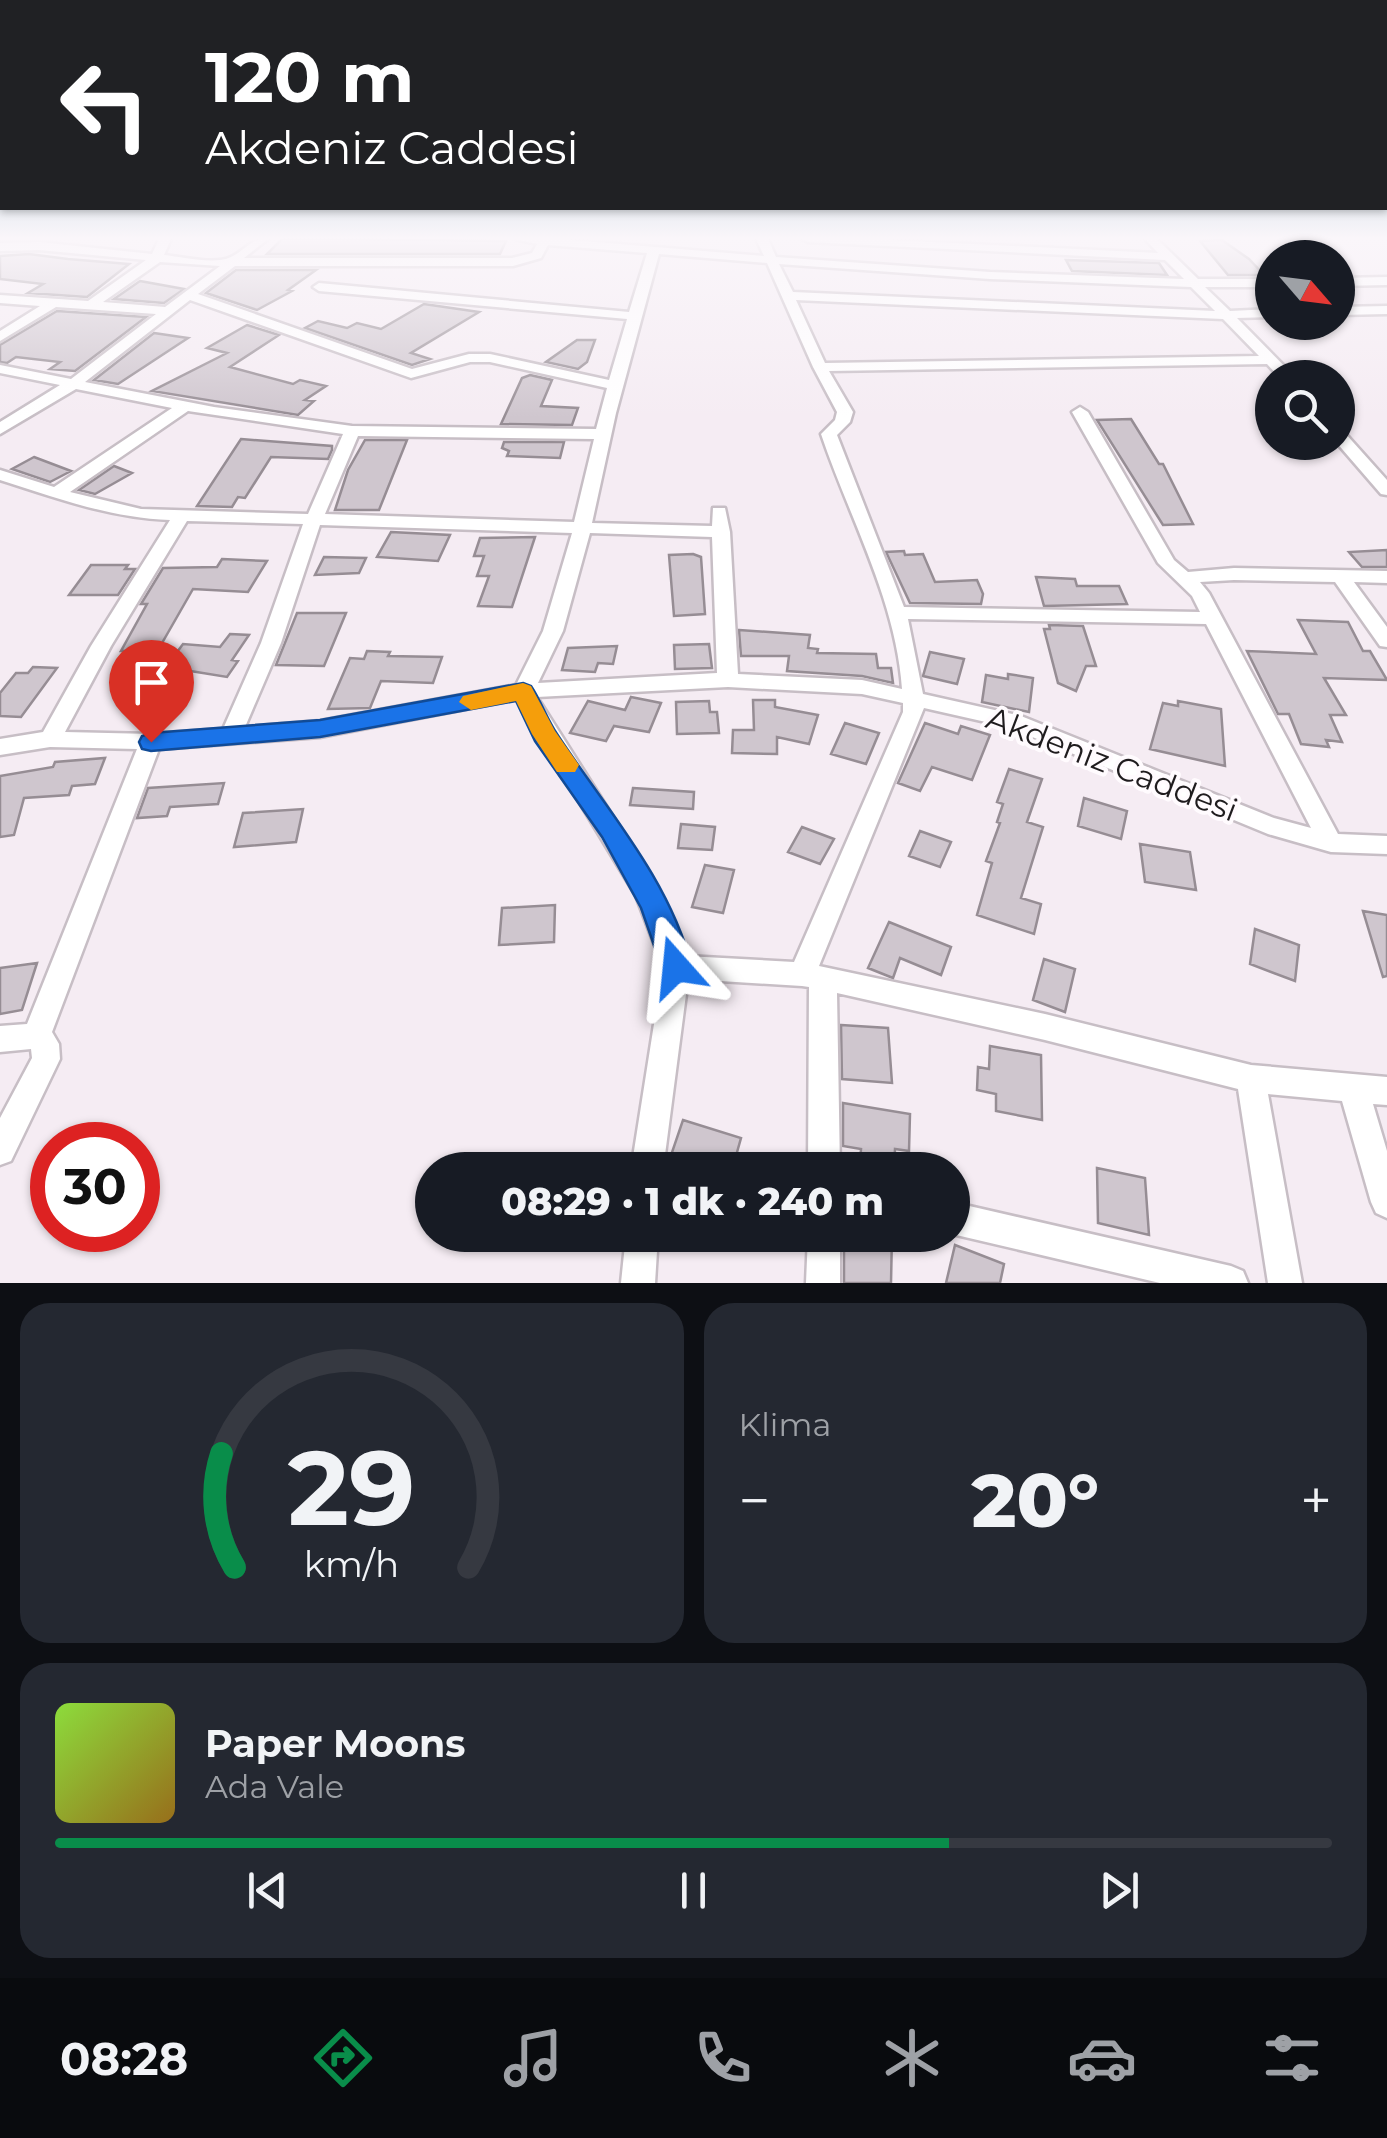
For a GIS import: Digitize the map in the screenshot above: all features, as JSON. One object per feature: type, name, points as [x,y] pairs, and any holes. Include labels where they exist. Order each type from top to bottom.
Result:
[{"type":"street","points":[[0,299],[170,312]]},
{"type":"street","points":[[92,306],[102,299]]},
{"type":"street","points":[[0,429],[74,384],[187,299]]},
{"type":"street","points":[[199,299],[410,374],[469,358],[490,358],[616,386]]},
{"type":"street","points":[[441,299],[634,316]]},
{"type":"street","points":[[639,299],[602,434],[562,605],[539,666],[523,691],[544,734],[612,830],[669,936],[676,967],[650,1152]]},
{"type":"street","points":[[787,299],[845,412],[842,422],[829,432],[833,449],[896,613],[914,697],[914,712],[812,976],[823,1152]]},
{"type":"street","points":[[848,299],[1255,314]]},
{"type":"street","points":[[1211,299],[1272,360]]},
{"type":"street","points":[[0,337],[53,302]]},
{"type":"street","points":[[1355,311],[1387,310]]},
{"type":"street","points":[[820,367],[1255,360]]},
{"type":"street","points":[[0,369],[184,407],[352,431],[602,434]]},
{"type":"street","points":[[58,492],[184,407]]},
{"type":"street","points":[[1080,412],[1167,562],[1200,593],[1331,842]]},
{"type":"street","points":[[230,737],[352,431]]},
{"type":"street","points":[[1355,454],[1387,490]]},
{"type":"street","points":[[0,476],[124,511],[181,516],[581,527],[720,522],[728,680]]},
{"type":"street","points":[[50,739],[101,646],[181,516]]},
{"type":"street","points":[[1186,578],[1234,574],[1387,578]]},
{"type":"street","points":[[1341,577],[1387,641]]},
{"type":"street","points":[[896,613],[1213,618]]},
{"type":"street","name":"Akdeniz Caddesi","points":[[0,746],[50,739],[151,742],[320,729],[523,691],[728,680],[862,687],[1013,721],[1268,825],[1331,842],[1378,847],[1387,844]]},
{"type":"street","points":[[36,1036],[151,742]]},
{"type":"street","points":[[676,967],[812,976],[1045,1027],[1251,1079],[1387,1092]]},
{"type":"street","points":[[0,1039],[36,1036],[45,1044],[46,1059],[0,1150]]},
{"type":"street","points":[[1251,1079],[1285,1283]]},
{"type":"street","points":[[1352,1088],[1387,1202]]},
{"type":"street","points":[[970,1222],[1230,1283]]},
{"type":"street","points":[[638,1283],[641,1252]]},
{"type":"street","points":[[824,1252],[824,1283]]},
{"type":"building","points":[[114,299],[170,299],[164,303]]},
{"type":"building","points":[[224,299],[277,299],[257,310]]},
{"type":"building","points":[[424,304],[479,312],[411,353],[430,359],[412,365],[305,328],[318,321],[347,328],[357,323],[381,329]]},
{"type":"building","points":[[57,311],[146,317],[75,371],[50,369],[60,362],[16,357],[7,363],[0,362],[0,345]]},
{"type":"building","points":[[247,325],[279,335],[230,367],[293,384],[300,380],[326,386],[305,400],[314,401],[298,415],[152,391],[227,353],[207,348]]},
{"type":"building","points":[[154,333],[188,338],[118,384],[94,380]]},
{"type":"building","points":[[577,340],[595,340],[587,362],[578,369],[546,362]]},
{"type":"building","points":[[530,375],[552,380],[541,406],[578,408],[572,425],[501,424],[522,378]]},
{"type":"building","points":[[1131,419],[1159,464],[1163,464],[1193,524],[1163,525],[1097,420]]},
{"type":"building","points":[[241,439],[332,446],[332,450],[328,459],[271,457],[245,498],[238,497],[232,507],[197,506]]},
{"type":"building","points":[[365,440],[407,440],[379,510],[335,510],[348,470]]},
{"type":"building","points":[[504,442],[564,442],[560,458],[507,456],[509,451],[502,448]]},
{"type":"building","points":[[34,457],[71,471],[50,482],[12,469]]},
{"type":"building","points":[[114,466],[132,473],[95,494],[79,490]]},
{"type":"building","points":[[391,532],[450,535],[438,561],[377,557]]},
{"type":"building","points":[[535,537],[512,607],[478,606],[489,576],[477,576],[484,556],[474,556],[480,538]]},
{"type":"building","points":[[1387,550],[1387,567],[1362,567],[1349,552]]},
{"type":"building","points":[[904,551],[905,555],[923,554],[935,582],[977,580],[983,594],[981,604],[910,603],[886,552]]},
{"type":"building","points":[[669,555],[701,557],[705,614],[674,616]]},
{"type":"building","points":[[324,557],[366,558],[359,573],[315,575]]},
{"type":"building","points":[[222,559],[267,561],[248,592],[193,589],[158,650],[121,651],[147,604],[141,604],[163,568],[217,567]]},
{"type":"building","points":[[91,565],[128,565],[125,569],[135,569],[118,595],[69,595]]},
{"type":"building","points":[[1036,577],[1075,579],[1077,586],[1119,586],[1127,604],[1044,606]]},
{"type":"building","points":[[297,613],[346,613],[324,666],[276,665]]},
{"type":"building","points":[[1298,620],[1348,622],[1363,651],[1370,651],[1387,680],[1324,678],[1346,715],[1330,715],[1342,742],[1326,740],[1329,747],[1301,744],[1289,714],[1278,714],[1247,651],[1316,654]]},
{"type":"building","points":[[1049,625],[1083,626],[1096,666],[1086,666],[1076,691],[1058,683],[1044,629],[1050,629]]},
{"type":"building","points":[[739,630],[810,635],[808,648],[818,649],[817,653],[876,654],[878,668],[891,668],[893,683],[862,676],[787,671],[789,656],[741,656]]},
{"type":"building","points":[[230,634],[249,635],[232,660],[238,661],[227,677],[166,667],[183,644],[220,647]]},
{"type":"building","points":[[709,644],[712,668],[675,669],[674,645]]},
{"type":"building","points":[[617,646],[613,664],[598,663],[595,672],[562,670],[568,648]]},
{"type":"building","points":[[367,651],[390,652],[388,656],[442,657],[433,683],[381,681],[370,708],[328,709],[350,658],[364,659]]},
{"type":"building","points":[[930,652],[964,659],[957,684],[923,676]]},
{"type":"building","points":[[33,667],[57,668],[21,717],[0,716],[0,693],[16,673],[28,673]]},
{"type":"building","points":[[1008,674],[1033,678],[1029,712],[982,702],[986,675],[1008,679]]},
{"type":"building","points":[[631,697],[661,703],[649,732],[614,726],[606,741],[570,733],[588,701],[625,710]]},
{"type":"building","points":[[753,700],[775,700],[775,707],[818,715],[809,744],[777,737],[777,754],[732,753],[733,730],[754,730]]},
{"type":"building","points":[[709,701],[710,712],[717,712],[719,733],[677,734],[676,702]]},
{"type":"building","points":[[1178,701],[1221,709],[1225,766],[1150,749],[1163,703],[1178,706]]},
{"type":"building","points":[[845,723],[879,733],[866,764],[831,754]]},
{"type":"building","points":[[925,723],[958,734],[961,726],[990,735],[972,780],[932,767],[920,791],[898,783]]},
{"type":"building","points":[[105,758],[95,784],[72,786],[69,795],[24,798],[14,835],[0,837],[0,776],[53,767],[55,762]]},
{"type":"building","points":[[1009,769],[1042,779],[1027,822],[1043,827],[1021,898],[1041,904],[1034,934],[977,915],[992,863],[986,861],[1000,823],[997,822],[1003,804],[997,802]]},
{"type":"building","points":[[224,783],[218,804],[170,807],[167,816],[137,818],[148,788]]},
{"type":"building","points":[[633,788],[694,792],[693,809],[630,805]]},
{"type":"building","points":[[1084,798],[1127,811],[1121,839],[1078,826]]},
{"type":"building","points":[[303,809],[296,842],[234,847],[243,813]]},
{"type":"building","points":[[681,824],[715,827],[712,850],[678,848]]},
{"type":"building","points":[[802,827],[834,839],[820,864],[788,852]]},
{"type":"building","points":[[920,831],[951,842],[940,867],[909,856]]},
{"type":"building","points":[[1140,844],[1190,852],[1196,890],[1145,882]]},
{"type":"building","points":[[705,865],[734,870],[723,913],[692,907]]},
{"type":"building","points":[[555,905],[554,942],[499,945],[502,908]]},
{"type":"building","points":[[1363,911],[1387,915],[1387,976],[1383,977]]},
{"type":"building","points":[[889,922],[951,947],[941,975],[900,958],[893,978],[868,968]]},
{"type":"building","points":[[1255,929],[1299,945],[1295,981],[1250,964]]},
{"type":"building","points":[[1044,959],[1075,969],[1065,1012],[1033,1000]]},
{"type":"building","points":[[37,963],[22,1010],[0,1014],[0,968]]},
{"type":"building","points":[[841,1025],[888,1028],[892,1083],[842,1079]]},
{"type":"building","points":[[990,1046],[1041,1055],[1042,1120],[996,1111],[996,1094],[977,1090],[978,1067],[989,1069]]},
{"type":"building","points":[[843,1103],[910,1114],[909,1151],[861,1152],[843,1146]]},
{"type":"building","points":[[683,1120],[741,1138],[737,1152],[672,1152]]},
{"type":"building","points":[[1097,1168],[1145,1178],[1149,1235],[1098,1223]]},
{"type":"building","points":[[970,1251],[1004,1264],[1000,1283],[946,1283],[953,1252]]},
{"type":"building","points":[[844,1252],[892,1252],[891,1283],[844,1283]]},
{"type":"slow traffic","points":[[471,702],[523,691],[544,734],[566,765]]},
{"type":"route","points":[[151,742],[320,729],[523,691],[544,734],[612,830],[654,904],[669,936],[676,967]]}]
